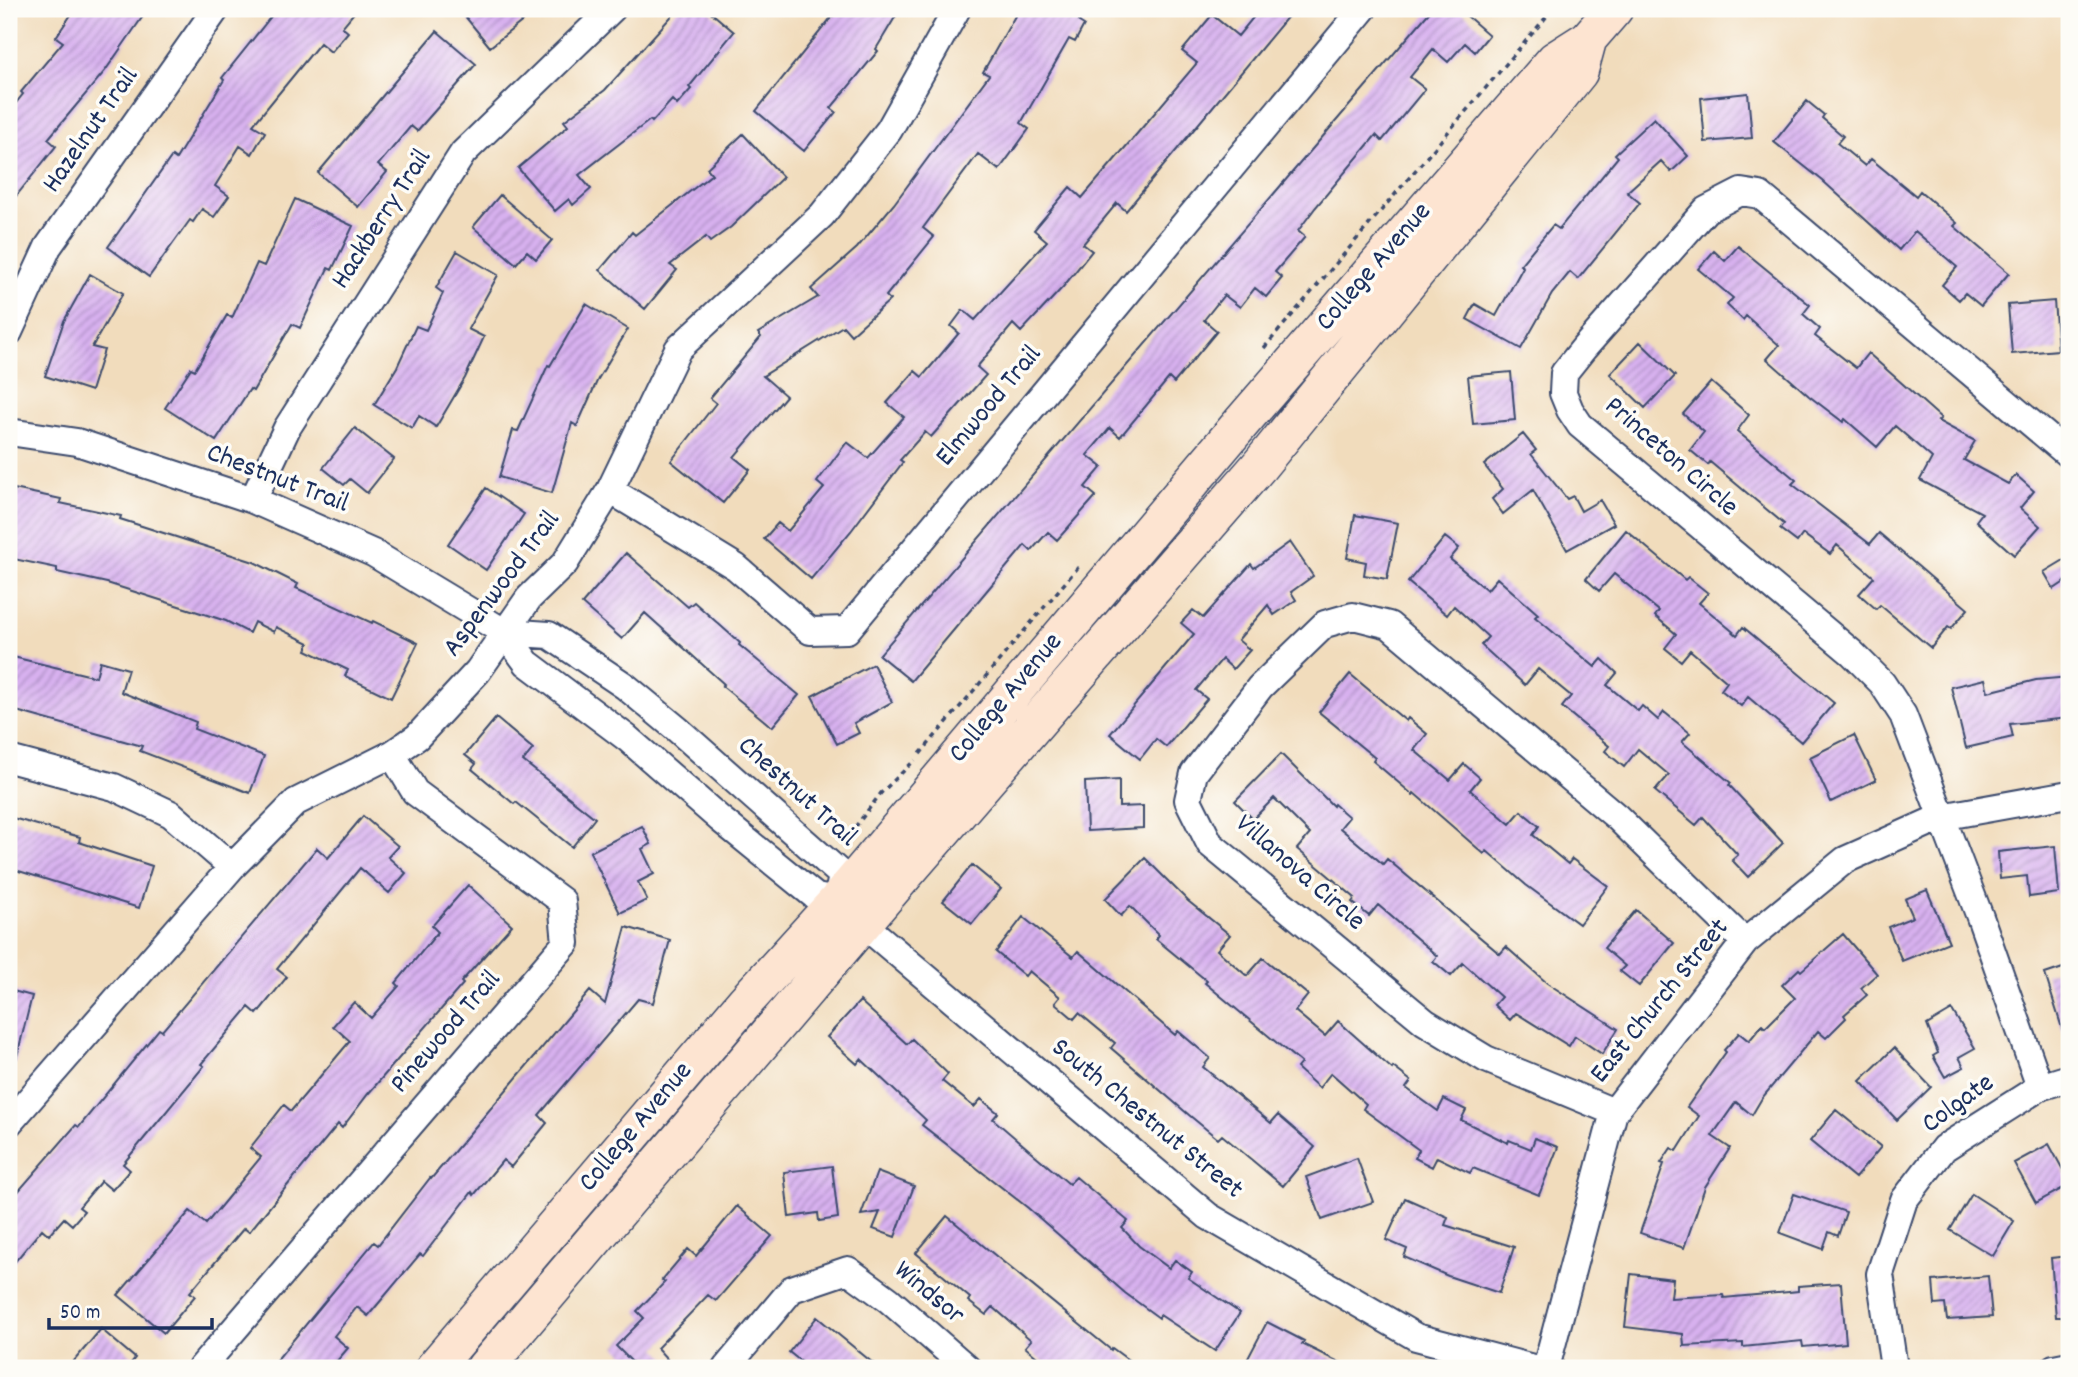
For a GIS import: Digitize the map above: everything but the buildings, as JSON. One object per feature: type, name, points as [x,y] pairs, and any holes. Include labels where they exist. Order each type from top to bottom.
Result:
[{"type":"main road","name":"College Avenue","points":[[485,1368],[1242,422],[1555,60],[1588,38],[1614,9]]},
{"type":"main road","name":"College Avenue","points":[[434,1368],[745,1002],[850,913]]},
{"type":"street","name":"Hazelnut Trail","points":[[9,332],[48,247],[216,9]]},
{"type":"street","name":"Hackberry Trail","points":[[253,500],[287,428],[463,153],[612,9]]},
{"type":"street","name":"Aspenwood Trail","points":[[12,1115],[232,867],[296,802],[392,754],[417,737],[478,671],[529,598],[565,563],[610,490],[678,349],[822,215],[889,130],[957,9]]},
{"type":"street","name":"Elmwood Trail","points":[[610,490],[736,567],[810,631],[847,630],[1363,9]]},
{"type":"street","name":"Princeton Circle","points":[[2040,1087],[1903,715],[1882,683],[1852,653],[1580,425],[1563,393],[1564,373],[1706,210],[1741,192],[1760,195],[2069,455]]},
{"type":"street","name":"Chestnut Trail","points":[[9,432],[78,442],[253,500],[373,553],[504,632],[527,663],[627,738],[719,819],[816,897],[850,913]]},
{"type":"street","name":"Villanova Circle","points":[[1614,1112],[1486,1059],[1425,1022],[1210,844],[1188,800],[1194,773],[1260,687],[1325,624],[1353,616],[1389,625],[1617,817],[1745,942]]},
{"type":"street","name":"Chestnut Trail","points":[[504,632],[549,635],[625,686],[842,875],[850,913]]},
{"type":"street","name":"Pinewood Trail","points":[[201,1368],[565,943],[562,901],[415,793],[392,754]]},
{"type":"street","points":[[9,759],[114,788],[171,814],[232,867]]},
{"type":"street","name":"East Church Street","points":[[1546,1368],[1614,1112],[1745,942],[1845,860],[1941,817],[2069,794]]},
{"type":"street","name":"South Chestnut Street","points":[[850,913],[1208,1216],[1416,1336],[1532,1368]]},
{"type":"street","name":"Colgate","points":[[1894,1368],[1880,1274],[1904,1200],[1944,1148],[2040,1087],[2069,1078]]},
{"type":"street","name":"Windsor","points":[[726,1368],[792,1289],[848,1270],[889,1300],[967,1368]]},
{"type":"street","points":[[2054,1368],[2069,1366]]}]
